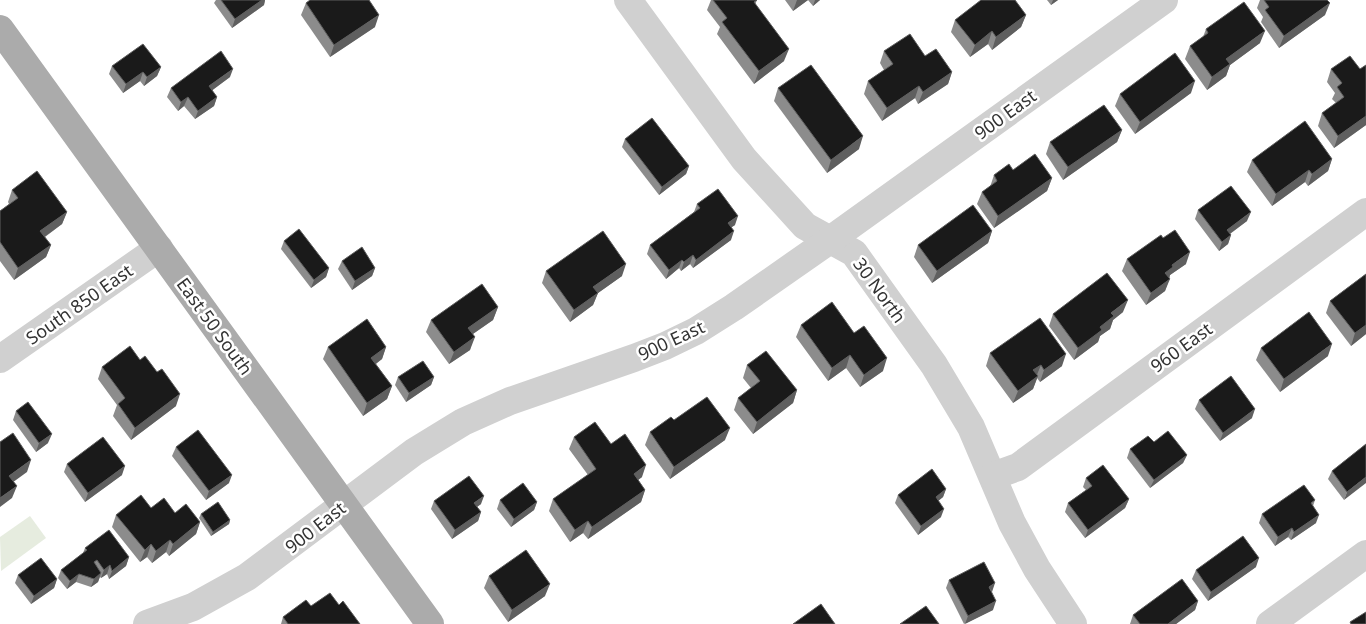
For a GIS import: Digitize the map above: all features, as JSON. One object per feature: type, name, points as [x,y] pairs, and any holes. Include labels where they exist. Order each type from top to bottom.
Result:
[{"type":"main road","name":"East 50 South","points":[[0,29],[430,624]]},
{"type":"street","name":"900 East","points":[[147,624],[193,607],[224,591],[268,563],[414,452],[472,418],[536,391],[665,346],[696,331],[830,240],[1164,0]]},
{"type":"street","name":"30 North","points":[[634,2],[744,159],[805,226],[854,253],[934,365],[971,427],[1012,522],[1068,622]]},
{"type":"street","name":"960 East","points":[[993,476],[1018,467],[1366,212]]},
{"type":"street","name":"South 850 East","points":[[0,359],[158,248]]},
{"type":"street","points":[[1270,624],[1366,554]]},
{"type":"shaded area","points":[[30,516],[46,538],[1,571],[0,537]]},
{"type":"building","points":[[221,0],[262,0],[235,19]]},
{"type":"building","points":[[310,0],[369,0],[379,15],[334,45],[306,3]]},
{"type":"building","points":[[713,0],[757,0],[754,2],[789,49],[759,71],[722,22],[727,18]]},
{"type":"building","points":[[981,0],[1015,0],[1026,15],[996,37],[992,31],[975,45],[955,20]]},
{"type":"building","points":[[1264,0],[1327,0],[1330,3],[1284,36],[1265,10],[1269,7]]},
{"type":"building","points":[[1244,2],[1265,31],[1226,59],[1230,64],[1212,77],[1190,46],[1208,33],[1206,29]]},
{"type":"building","points":[[910,34],[925,56],[936,49],[952,72],[923,92],[919,86],[887,108],[868,81],[893,64],[884,51]]},
{"type":"building","points":[[143,44],[161,67],[147,77],[143,72],[126,84],[112,66]]},
{"type":"building","points":[[221,51],[233,69],[209,86],[217,97],[198,111],[188,97],[181,102],[171,88]]},
{"type":"building","points":[[1175,53],[1195,81],[1140,122],[1120,94]]},
{"type":"building","points":[[1350,56],[1360,69],[1366,65],[1366,116],[1338,136],[1322,113],[1344,97],[1337,87],[1342,83],[1331,69]]},
{"type":"building","points":[[811,65],[863,136],[831,160],[778,88]]},
{"type":"building","points":[[1104,105],[1122,130],[1068,167],[1050,142]]},
{"type":"building","points":[[652,118],[689,166],[662,187],[625,139]]},
{"type":"building","points":[[1305,121],[1332,159],[1312,174],[1309,170],[1276,194],[1252,160]]},
{"type":"building","points":[[1035,154],[1052,178],[998,216],[982,192],[997,181],[994,175],[1009,164],[1013,170]]},
{"type":"building","points":[[37,171],[67,212],[40,231],[51,245],[18,268],[0,242],[0,211],[18,198],[12,190]]},
{"type":"building","points":[[1231,186],[1251,212],[1227,230],[1231,235],[1222,242],[1198,210]]},
{"type":"building","points":[[718,189],[738,216],[728,223],[734,231],[696,260],[693,255],[684,262],[682,260],[669,270],[650,245],[700,208],[697,204]]},
{"type":"building","points":[[973,205],[992,231],[937,271],[918,245]]},
{"type":"building","points":[[299,229],[329,268],[314,280],[284,241]]},
{"type":"building","points":[[1175,230],[1190,252],[1172,265],[1173,267],[1165,273],[1170,279],[1151,293],[1127,259],[1161,235],[1163,238]]},
{"type":"building","points":[[603,231],[626,264],[593,287],[598,293],[574,310],[546,271]]},
{"type":"building","points":[[362,247],[375,268],[355,281],[342,261]]},
{"type":"building","points":[[1107,273],[1128,300],[1111,313],[1114,316],[1100,327],[1102,330],[1078,348],[1053,314]]},
{"type":"building","points":[[1366,274],[1366,325],[1355,333],[1330,301]]},
{"type":"building","points":[[482,284],[498,307],[468,328],[475,337],[454,352],[431,320]]},
{"type":"building","points":[[832,302],[854,333],[864,326],[887,358],[864,375],[850,355],[832,368],[801,325]]},
{"type":"building","points":[[1309,312],[1332,344],[1284,379],[1261,348]]},
{"type":"building","points":[[1040,318],[1066,354],[1044,370],[1041,365],[1033,370],[1038,376],[1018,391],[990,353]]},
{"type":"building","points":[[367,319],[386,347],[371,358],[392,386],[367,403],[328,347]]},
{"type":"building","points":[[130,346],[140,360],[145,356],[157,372],[162,369],[180,394],[135,428],[118,404],[125,398],[102,367]]},
{"type":"building","points":[[766,351],[797,390],[757,422],[738,398],[760,381],[747,365]]},
{"type":"building","points":[[423,361],[434,377],[409,393],[398,377]]},
{"type":"building","points":[[1231,376],[1255,409],[1223,433],[1199,400]]},
{"type":"building","points":[[707,397],[730,428],[674,467],[650,432],[671,417],[674,420]]},
{"type":"building","points":[[28,402],[52,434],[39,443],[16,411]]},
{"type":"building","points":[[595,422],[611,444],[625,434],[646,465],[634,474],[645,490],[592,527],[588,521],[575,530],[553,499],[596,469],[574,437]]},
{"type":"building","points":[[198,430],[232,475],[209,491],[176,447]]},
{"type":"building","points":[[1168,431],[1187,455],[1154,480],[1130,449],[1148,436],[1154,442]]},
{"type":"building","points":[[13,433],[31,460],[9,476],[17,486],[0,498],[0,442]]},
{"type":"building","points":[[103,437],[125,466],[88,493],[67,464]]},
{"type":"building","points":[[1366,444],[1366,477],[1347,492],[1332,471]]},
{"type":"building","points":[[1103,465],[1129,499],[1088,530],[1068,503],[1092,486],[1086,478]]},
{"type":"building","points":[[932,469],[946,489],[936,497],[944,509],[921,526],[898,495]]},
{"type":"building","points":[[469,476],[484,496],[474,503],[481,512],[455,530],[434,501]]},
{"type":"building","points":[[523,483],[537,502],[514,519],[500,500]]},
{"type":"building","points":[[1304,485],[1315,500],[1311,503],[1319,515],[1294,532],[1292,528],[1278,537],[1262,514]]},
{"type":"building","points":[[141,495],[151,508],[164,498],[175,513],[186,504],[200,522],[173,544],[170,540],[156,551],[151,544],[145,550],[116,515]]},
{"type":"building","points":[[218,502],[230,520],[213,532],[201,514]]},
{"type":"building","points":[[109,530],[129,557],[112,571],[110,565],[104,570],[97,560],[94,562],[101,573],[94,579],[79,574],[70,581],[61,570],[87,550],[85,548]]},
{"type":"building","points":[[1243,536],[1259,558],[1211,592],[1196,570]]},
{"type":"building","points":[[526,550],[550,584],[512,610],[489,576]]},
{"type":"building","points":[[41,558],[57,579],[34,596],[18,575]]},
{"type":"building","points":[[984,562],[995,583],[989,587],[996,601],[968,616],[949,580]]},
{"type":"building","points":[[1182,579],[1198,601],[1168,624],[1140,624],[1133,615]]},
{"type":"building","points":[[330,593],[339,605],[343,601],[360,624],[288,624],[283,617],[306,600],[311,606]]},
{"type":"building","points":[[821,604],[835,624],[793,624]]},
{"type":"building","points":[[926,606],[939,624],[900,624]]},
{"type":"building","points":[[1366,612],[1366,624],[1351,624],[1350,622]]}]
